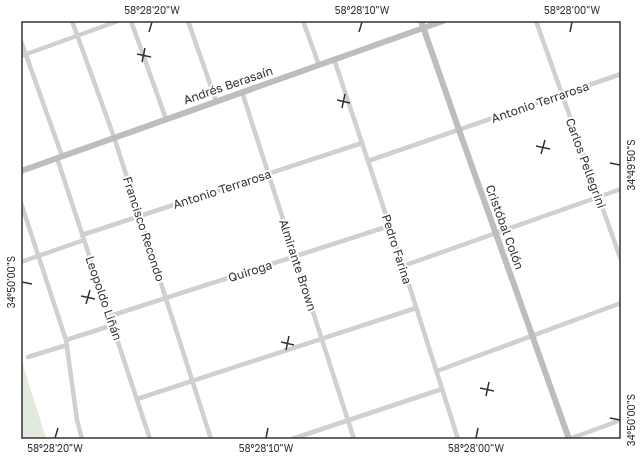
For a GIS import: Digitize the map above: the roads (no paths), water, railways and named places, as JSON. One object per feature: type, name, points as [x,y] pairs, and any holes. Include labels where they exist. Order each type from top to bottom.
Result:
[{"type":"street","name":"Francisco Recondo","points":[[72,21],[114,138],[212,439]]},
{"type":"street","points":[[23,55],[118,21]]},
{"type":"street","points":[[130,21],[166,119]]},
{"type":"street","points":[[188,21],[216,101]]},
{"type":"street","points":[[304,21],[319,65]]},
{"type":"street","name":"Cristóbal Colón","points":[[421,21],[569,439]]},
{"type":"street","name":"Andrés Berasaín","points":[[21,171],[443,21]]},
{"type":"street","name":"Carlos Pellegrini","points":[[536,21],[561,95],[621,260]]},
{"type":"street","name":"Leopoldo Liñán","points":[[21,41],[23,55],[60,157],[83,237],[150,439]]},
{"type":"street","name":"Pedro Farina","points":[[334,59],[437,370],[458,439]]},
{"type":"street","name":"Antonio Terrarosa","points":[[368,161],[621,74]]},
{"type":"street","name":"Almirante Brown","points":[[242,92],[354,439]]},
{"type":"street","name":"Antonio Terrarosa","points":[[21,262],[139,216],[362,143]]},
{"type":"street","points":[[403,266],[621,189]]},
{"type":"street","points":[[21,203],[66,342],[76,420],[82,439]]},
{"type":"street","name":"Quiroga","points":[[110,316],[389,226]]},
{"type":"street","points":[[437,370],[621,303]]},
{"type":"street","points":[[137,399],[416,308]]},
{"type":"street","points":[[28,357],[113,325]]},
{"type":"street","points":[[292,439],[442,389]]},
{"type":"street","points":[[569,439],[621,420]]}]
